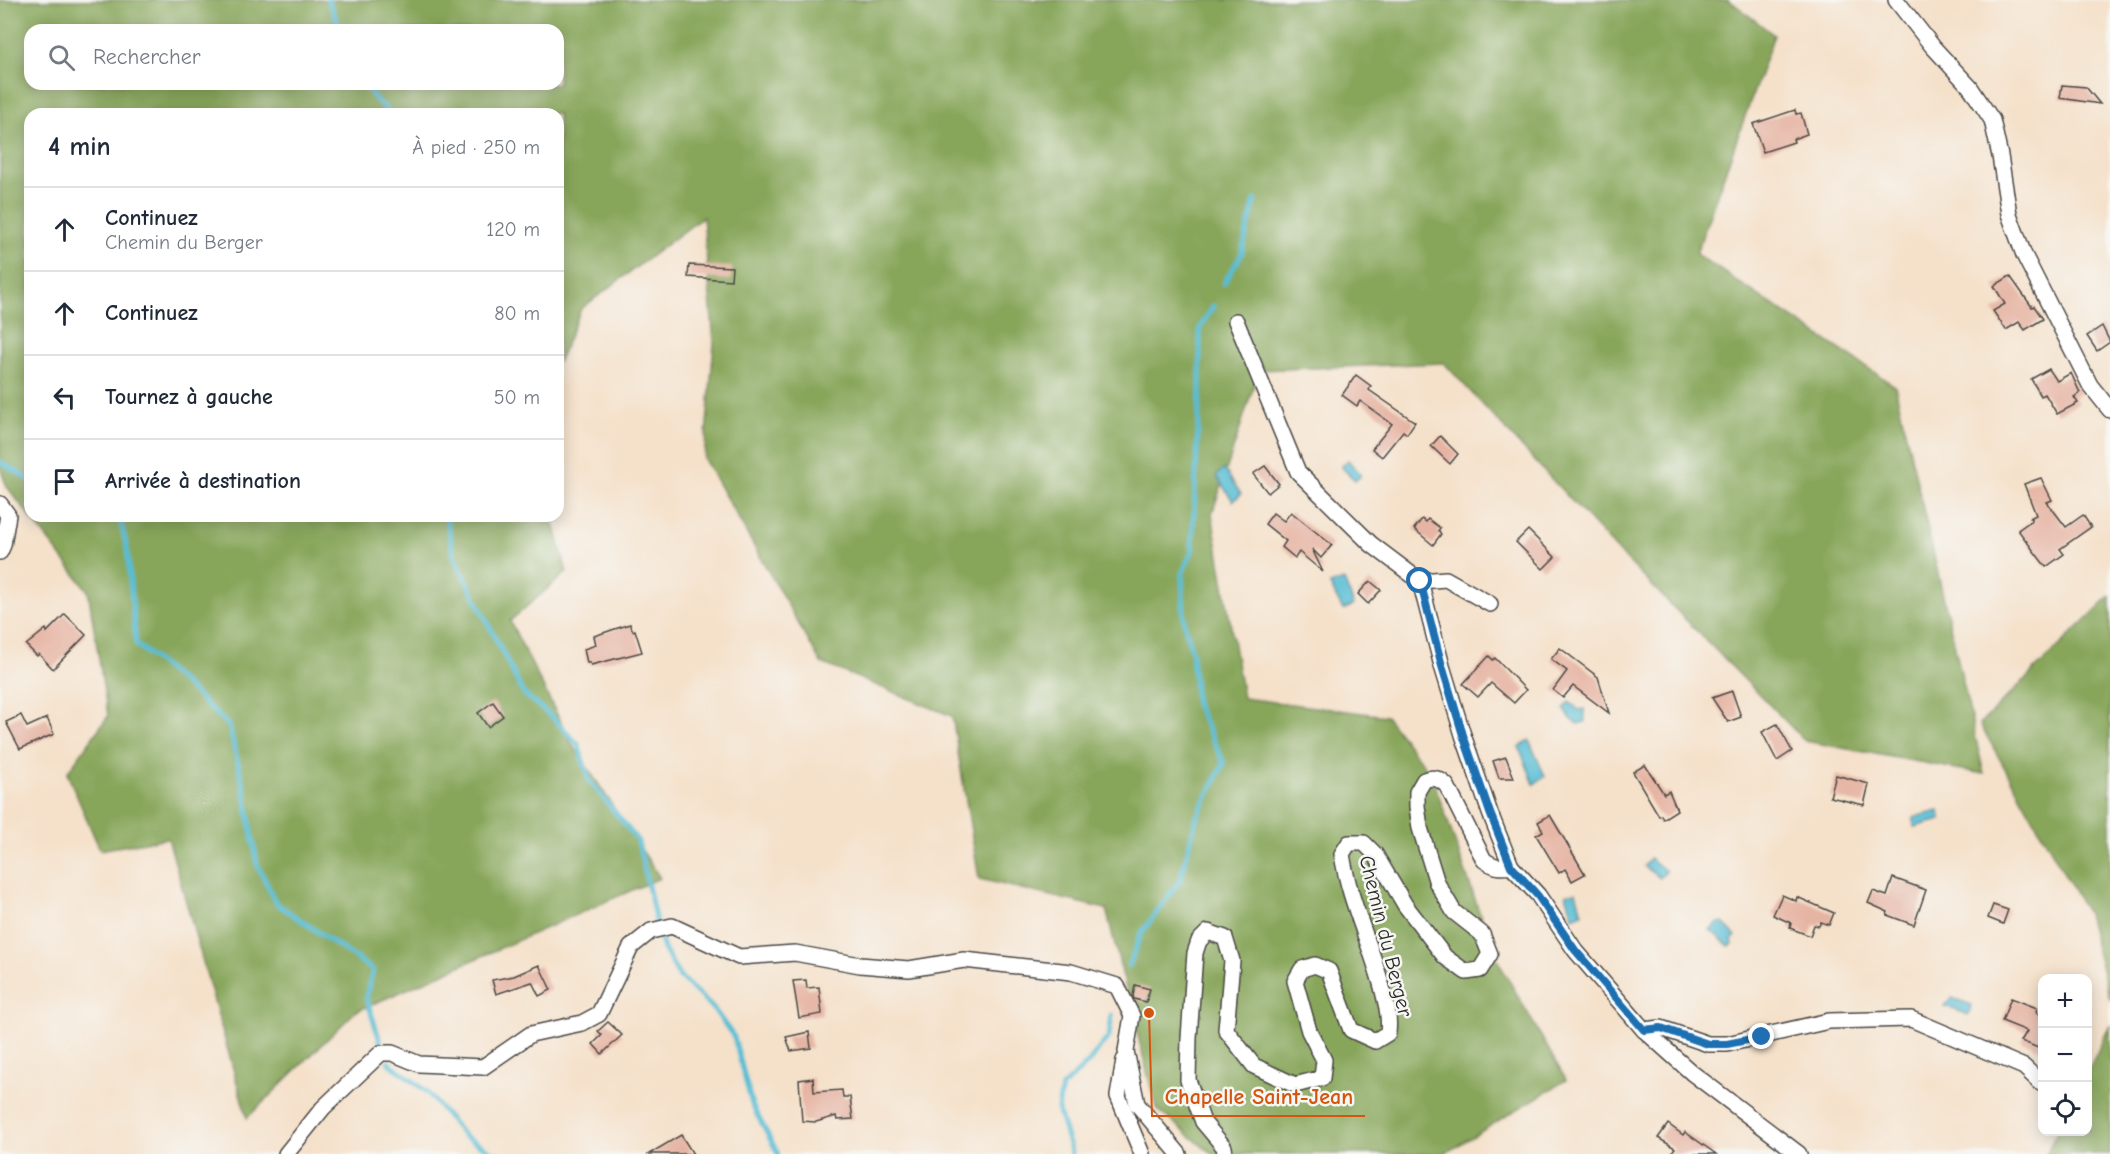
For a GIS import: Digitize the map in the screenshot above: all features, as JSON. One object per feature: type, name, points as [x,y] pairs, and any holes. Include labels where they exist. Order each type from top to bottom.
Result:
[{"type":"street","points":[[1896,0],[1933,47],[1970,87],[1992,120],[2009,214],[2024,255],[2090,385],[2110,410]]},
{"type":"street","points":[[1236,321],[1298,472],[1371,544],[1420,581],[1463,735],[1511,866],[1538,896],[1575,950],[1644,1030],[1692,1073],[1799,1154]]},
{"type":"street","points":[[0,504],[8,515],[0,552]]},
{"type":"street","points":[[1420,581],[1446,579],[1490,604]]},
{"type":"street","name":"Chemin du Berger","points":[[1225,1154],[1224,1148],[1203,1122],[1188,1080],[1195,953],[1199,940],[1208,932],[1225,938],[1232,961],[1226,1030],[1254,1066],[1295,1084],[1322,1078],[1324,1060],[1309,1031],[1295,981],[1302,969],[1315,965],[1329,971],[1351,1030],[1375,1041],[1388,1033],[1390,1019],[1374,959],[1346,877],[1342,854],[1349,843],[1364,843],[1375,854],[1406,905],[1445,957],[1466,972],[1480,970],[1490,954],[1482,934],[1454,912],[1437,883],[1420,828],[1417,806],[1417,792],[1424,780],[1441,779],[1447,786],[1484,860],[1493,866],[1502,868],[1511,866]]},
{"type":"street","points":[[286,1154],[323,1108],[381,1053],[392,1053],[419,1064],[483,1067],[531,1034],[582,1023],[598,1014],[632,947],[651,931],[672,926],[738,957],[795,953],[909,969],[964,960],[1071,972],[1117,986],[1132,1016],[1118,1096],[1142,1154]]},
{"type":"street","points":[[1644,1030],[1661,1028],[1708,1044],[1727,1044],[1829,1022],[1911,1019],[2024,1067],[2041,1082]]},
{"type":"street","points":[[1126,1051],[1137,1104],[1179,1154]]},
{"type":"green space","points":[[0,0],[1729,0],[1774,35],[1696,254],[1895,386],[1984,774],[1805,741],[1620,553],[1444,363],[1259,370],[1212,514],[1243,698],[1386,716],[1432,776],[1494,954],[1566,1080],[1444,1154],[1212,1154],[1156,1108],[1106,909],[979,879],[952,716],[821,663],[704,459],[714,343],[703,217],[581,309],[564,349],[564,108],[24,108],[24,509],[7,487],[0,468]]},
{"type":"green space","points":[[34,522],[554,522],[567,572],[510,621],[572,744],[660,878],[355,1012],[247,1118],[168,838],[100,850],[67,773],[108,716],[88,591]]},
{"type":"green space","points":[[2110,596],[2110,1000],[2087,914],[1980,724]]},
{"type":"green space","points":[[2110,1025],[2110,1154],[2046,1154],[2055,1136],[2092,1136],[2092,1063]]},
{"type":"water","points":[[1348,460],[1360,473],[1360,477],[1355,480],[1341,467]]},
{"type":"water","points":[[1224,469],[1241,494],[1233,501],[1216,476]]},
{"type":"water","points":[[1344,580],[1354,605],[1343,610],[1330,585]]},
{"type":"water","points":[[1569,702],[1579,710],[1584,709],[1585,722],[1578,724],[1572,720],[1564,709]]},
{"type":"water","points":[[1529,740],[1545,776],[1534,784],[1519,747]]},
{"type":"water","points":[[1939,811],[1941,820],[1914,827],[1914,817]]},
{"type":"water","points":[[1650,858],[1666,871],[1660,878],[1644,866]]},
{"type":"water","points":[[1576,892],[1582,913],[1573,917],[1566,894]]},
{"type":"water","points":[[1718,923],[1723,923],[1736,936],[1732,939],[1733,944],[1729,946],[1710,930]]},
{"type":"water","points":[[1952,998],[1972,1005],[1968,1015],[1945,1006]]},
{"type":"building","points":[[2062,85],[2086,87],[2100,104],[2060,98]]},
{"type":"building","points":[[1795,110],[1796,114],[1801,113],[1807,134],[1793,139],[1794,142],[1763,152],[1753,124]]},
{"type":"building","points":[[689,265],[732,267],[731,280],[688,277]]},
{"type":"building","points":[[2010,276],[2043,319],[2025,330],[2019,322],[2006,330],[1993,311],[2005,304],[1994,286]]},
{"type":"building","points":[[2102,326],[2110,342],[2097,351],[2087,336]]},
{"type":"building","points":[[2049,369],[2057,381],[2071,373],[2080,393],[2074,397],[2078,403],[2057,414],[2045,394],[2041,396],[2031,379]]},
{"type":"building","points":[[1356,375],[1371,386],[1369,390],[1415,422],[1407,434],[1403,431],[1382,457],[1372,449],[1392,424],[1360,401],[1357,406],[1342,395]]},
{"type":"building","points":[[1440,436],[1458,454],[1450,464],[1431,446]]},
{"type":"building","points":[[1265,466],[1279,484],[1268,493],[1253,474]]},
{"type":"building","points":[[2041,478],[2052,500],[2047,502],[2066,527],[2083,515],[2091,527],[2060,549],[2064,554],[2046,567],[2018,530],[2036,515],[2024,484]]},
{"type":"building","points":[[1291,512],[1332,545],[1321,558],[1312,549],[1323,572],[1299,552],[1295,558],[1282,547],[1286,541],[1265,524],[1273,513],[1284,521]]},
{"type":"building","points":[[1422,519],[1426,522],[1428,519],[1440,528],[1438,531],[1441,534],[1433,545],[1414,529]]},
{"type":"building","points":[[1528,530],[1555,557],[1543,569],[1516,542]]},
{"type":"building","points":[[1370,581],[1381,590],[1368,604],[1358,594]]},
{"type":"building","points":[[65,614],[86,635],[53,669],[39,654],[37,656],[26,645],[46,629],[47,632]]},
{"type":"building","points":[[630,624],[633,631],[635,630],[642,652],[591,665],[587,663],[584,649],[596,645],[594,636]]},
{"type":"building","points":[[1560,648],[1598,677],[1609,713],[1573,686],[1563,698],[1553,690],[1567,671],[1551,659]]},
{"type":"building","points":[[1489,656],[1493,660],[1495,658],[1526,690],[1514,703],[1491,683],[1478,697],[1463,684]]},
{"type":"building","points":[[1732,691],[1741,717],[1728,722],[1712,698]]},
{"type":"building","points":[[493,702],[503,716],[488,727],[478,713]]},
{"type":"building","points":[[21,715],[27,727],[47,718],[54,734],[20,749],[6,722]]},
{"type":"building","points":[[1777,724],[1792,751],[1777,761],[1762,732]]},
{"type":"building","points":[[1506,757],[1514,778],[1499,778],[1493,761]]},
{"type":"building","points":[[1645,765],[1664,794],[1669,791],[1677,810],[1663,819],[1633,772]]},
{"type":"building","points":[[1836,775],[1869,784],[1864,805],[1830,797]]},
{"type":"building","points":[[1550,815],[1585,874],[1572,881],[1565,869],[1559,873],[1536,835],[1543,831],[1538,822]]},
{"type":"building","points":[[1893,878],[1926,890],[1914,925],[1887,915],[1888,912],[1868,903],[1873,891],[1887,896]]},
{"type":"building","points":[[1782,895],[1796,901],[1797,897],[1834,913],[1829,925],[1821,922],[1819,926],[1814,925],[1810,936],[1790,928],[1791,923],[1773,915]]},
{"type":"building","points":[[1993,905],[2008,910],[2003,924],[1988,918]]},
{"type":"building","points":[[539,965],[551,990],[539,996],[532,982],[496,994],[492,980],[514,976]]},
{"type":"building","points":[[806,980],[807,988],[819,987],[822,1014],[799,1018],[793,981]]},
{"type":"building","points":[[1135,985],[1150,989],[1146,1002],[1134,999]]},
{"type":"building","points":[[2011,998],[2037,1008],[2038,1048],[2021,1041],[2027,1031],[2002,1021]]},
{"type":"building","points":[[608,1022],[622,1035],[602,1054],[593,1044],[602,1035],[598,1031]]},
{"type":"building","points":[[809,1032],[811,1048],[791,1051],[786,1037]]},
{"type":"building","points":[[813,1078],[814,1092],[842,1090],[843,1097],[850,1097],[853,1119],[837,1120],[836,1116],[816,1122],[802,1121],[799,1080]]},
{"type":"building","points":[[1668,1124],[1683,1135],[1685,1132],[1716,1154],[1670,1154],[1675,1148],[1658,1138]]},
{"type":"building","points":[[681,1135],[693,1154],[649,1154]]},
{"type":"waterway","points":[[328,0],[338,24]]},
{"type":"waterway","points":[[369,90],[385,108]]},
{"type":"waterway","points":[[1224,283],[1241,255],[1255,200]]},
{"type":"waterway","points":[[1129,966],[1141,934],[1180,880],[1197,816],[1224,763],[1196,704],[1192,653],[1184,622],[1182,574],[1192,551],[1200,390],[1200,328],[1213,306]]},
{"type":"waterway","points":[[0,462],[24,476]]},
{"type":"waterway","points":[[120,522],[127,548],[136,644],[185,684],[229,726],[245,793],[257,864],[276,903],[373,970],[366,997],[382,1047]]},
{"type":"waterway","points":[[447,522],[454,556],[523,693],[552,717],[578,744],[589,780],[638,841],[657,926]]},
{"type":"waterway","points":[[661,939],[679,976],[713,1008],[734,1037],[752,1105],[778,1154]]},
{"type":"waterway","points":[[1072,1154],[1058,1109],[1062,1087],[1088,1063],[1109,1036],[1112,1015]]},
{"type":"waterway","points":[[388,1062],[427,1092],[464,1136],[496,1154]]},
{"type":"place","name":"Chapelle Saint-Jean","points":[[1149,1013]]},
{"type":"route","points":[[1420,581],[1463,735],[1511,866],[1538,896],[1575,950],[1644,1030],[1661,1028],[1708,1044],[1727,1044],[1762,1037]]}]
